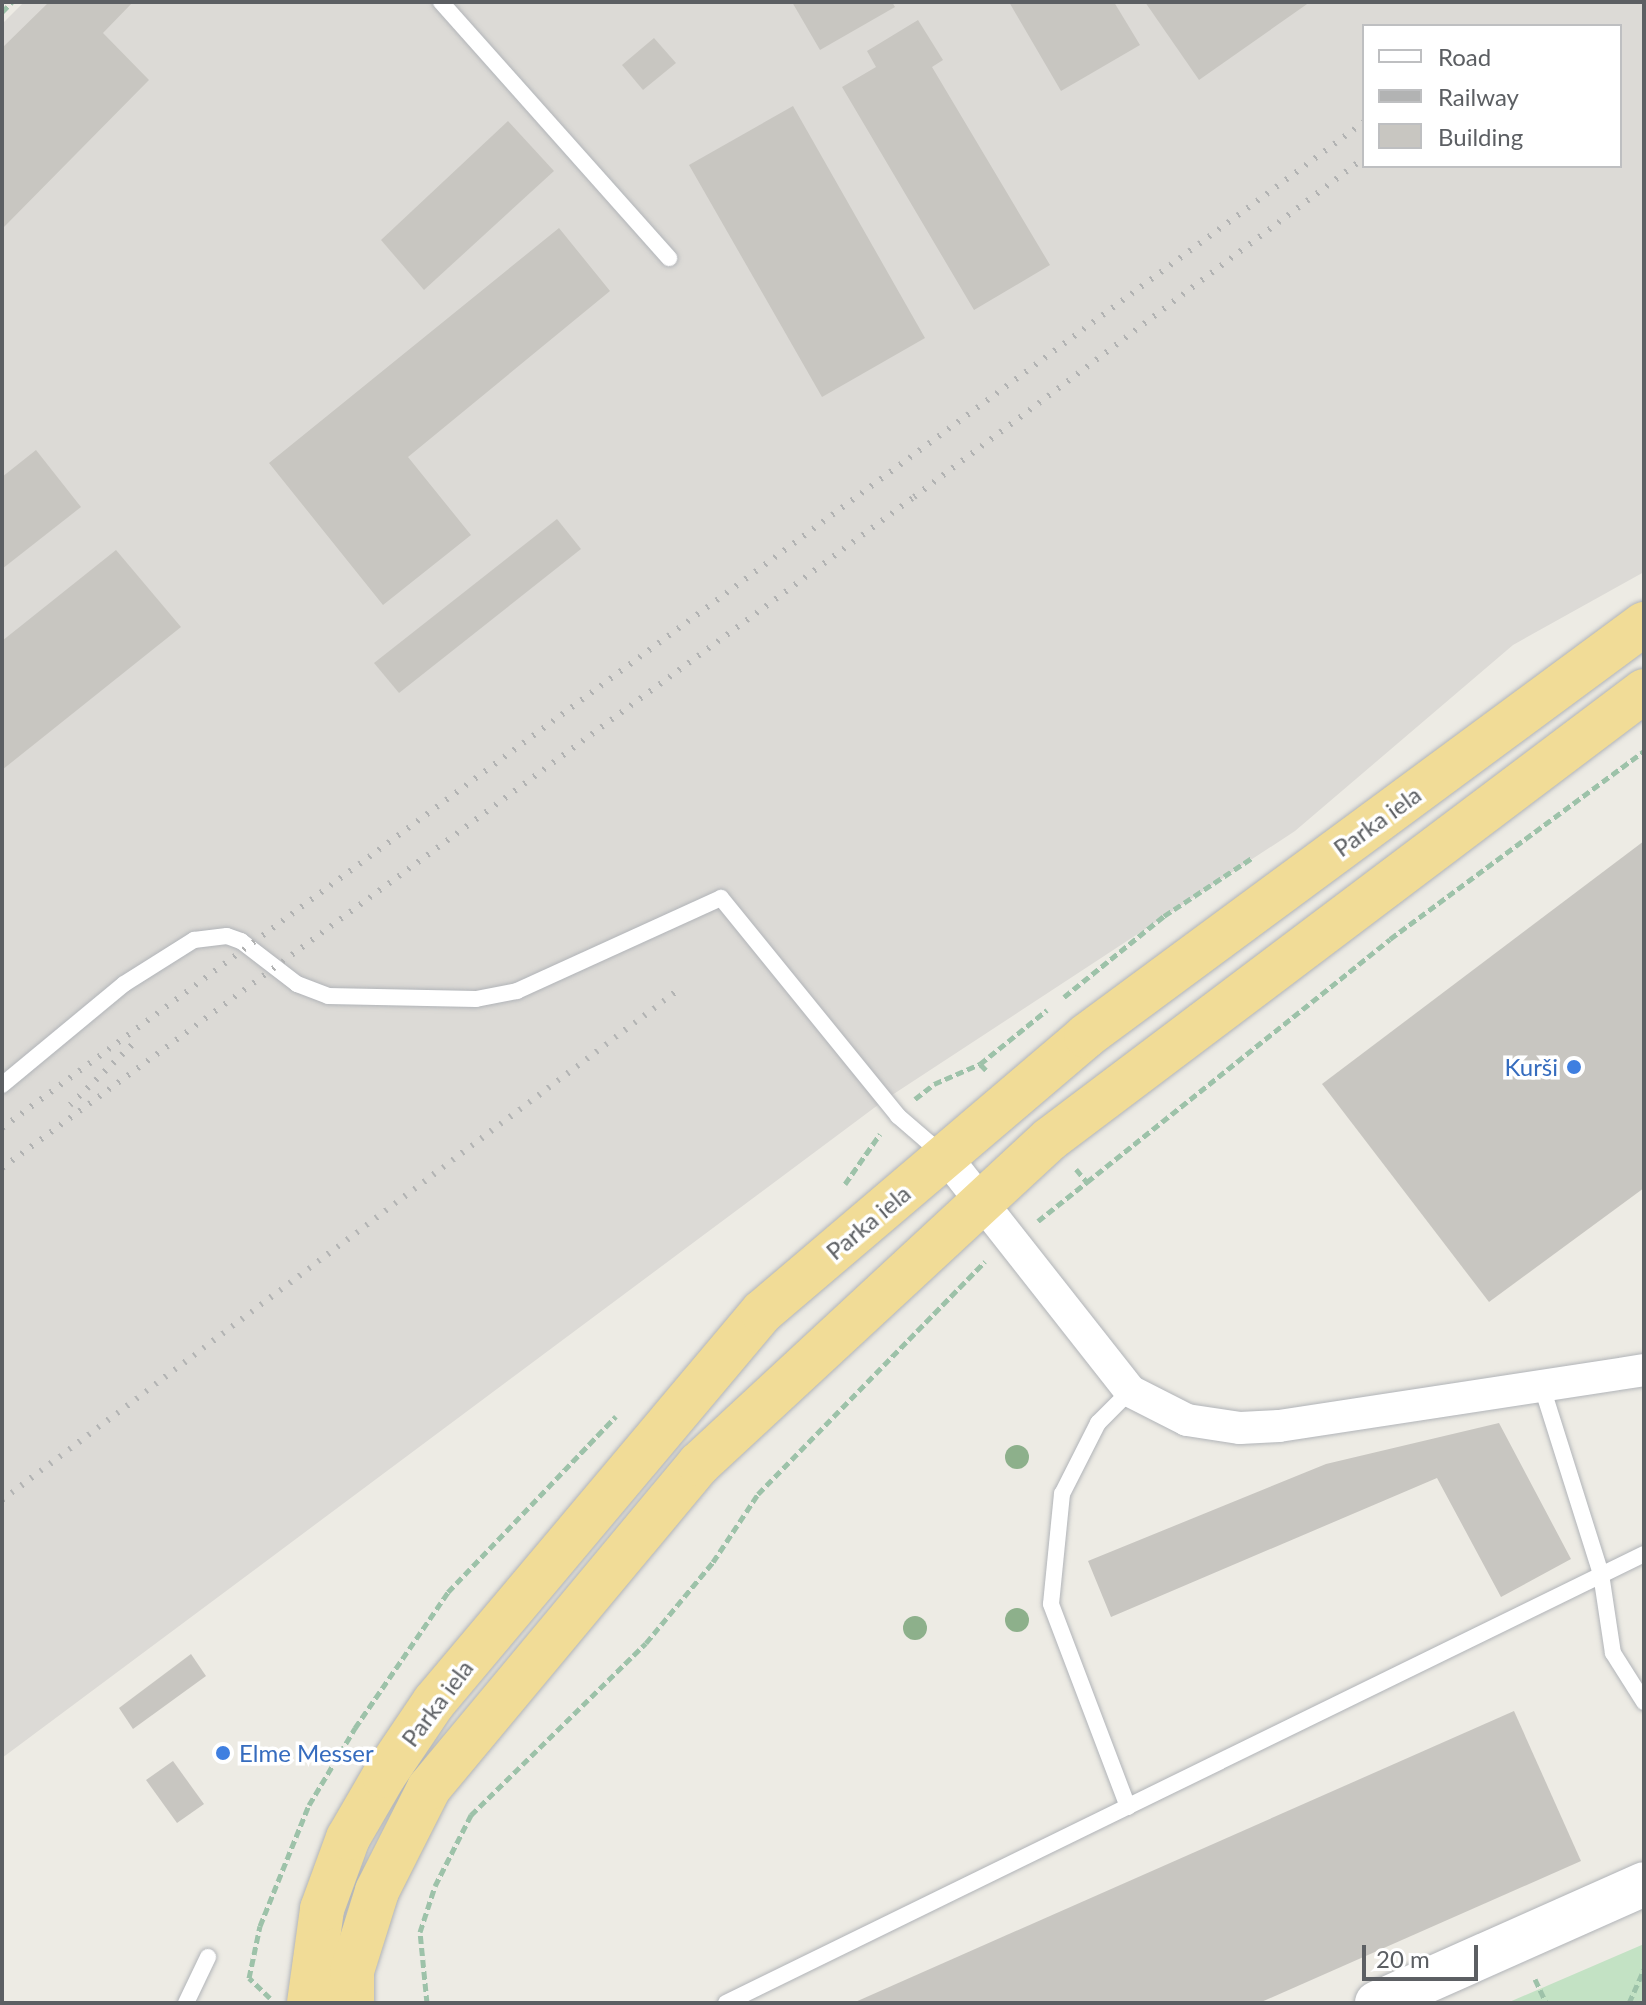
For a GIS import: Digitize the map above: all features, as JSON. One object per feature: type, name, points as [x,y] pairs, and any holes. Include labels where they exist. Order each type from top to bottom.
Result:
[{"type":"highway","name":"Parka iela","points":[[309,2003],[322,1909],[348,1838],[434,1702],[762,1312],[1086,1036],[1644,624]]},
{"type":"highway","name":"Parka iela","points":[[352,2003],[352,1971],[377,1891],[429,1788],[699,1464],[1050,1139],[1644,691]]},
{"type":"main road","points":[[1377,2003],[1644,1884]]},
{"type":"street","points":[[946,1157],[1130,1391],[1187,1420],[1240,1428],[1644,1370]]},
{"type":"lane","points":[[441,2],[669,258]]},
{"type":"lane","points":[[2,1085],[124,984],[194,940],[227,936],[241,941],[297,984],[328,996],[476,999],[517,991],[721,898],[898,1116],[946,1157]]},
{"type":"lane","points":[[1542,1387],[1601,1574],[1613,1653],[1644,1702]]},
{"type":"lane","points":[[1128,1807],[1051,1604],[1062,1494],[1098,1423],[1130,1391]]},
{"type":"lane","points":[[726,2003],[1644,1554]]},
{"type":"lane","points":[[186,2003],[208,1957]]},
{"type":"path","points":[[2,12],[12,2]]},
{"type":"path","points":[[1099,1171],[1390,939],[1644,751]]},
{"type":"path","points":[[427,2003],[420,1932],[435,1886],[471,1815],[646,1643],[713,1562],[758,1494],[949,1300]]},
{"type":"path","points":[[1629,2003],[1644,1969]]},
{"type":"shaded area","points":[[24,2],[1644,2],[1644,572],[1513,645],[1295,831],[886,1099],[2,1758],[2,24]]},
{"type":"green space","points":[[1644,1944],[1644,2003],[1507,2003]]},
{"type":"building","points":[[49,2],[133,2],[103,33],[149,80],[2,229],[2,48]]},
{"type":"building","points":[[792,2],[892,2],[895,7],[820,50]]},
{"type":"building","points":[[1009,2],[1114,2],[1140,45],[1061,91]]},
{"type":"building","points":[[1145,2],[1310,2],[1199,80]]},
{"type":"building","points":[[918,20],[943,60],[932,67],[1050,265],[974,310],[842,87],[876,67],[867,51]]},
{"type":"building","points":[[654,38],[676,63],[643,90],[622,65]]},
{"type":"building","points":[[793,106],[925,338],[822,397],[689,165]]},
{"type":"building","points":[[508,121],[554,171],[424,290],[381,240]]},
{"type":"building","points":[[559,228],[610,291],[408,457],[471,535],[383,605],[269,463]]},
{"type":"building","points":[[36,450],[81,507],[2,569],[2,477]]},
{"type":"building","points":[[557,519],[581,549],[399,693],[374,663]]},
{"type":"building","points":[[116,550],[181,627],[2,770],[2,641]]},
{"type":"building","points":[[1644,841],[1644,1188],[1489,1302],[1322,1084]]},
{"type":"building","points":[[1499,1423],[1571,1559],[1501,1597],[1437,1478],[1111,1617],[1088,1561],[1326,1464]]},
{"type":"building","points":[[191,1654],[206,1676],[133,1729],[119,1708]]},
{"type":"building","points":[[1514,1711],[1581,1861],[1259,2003],[853,2003]]},
{"type":"building","points":[[173,1761],[204,1804],[177,1823],[146,1780]]},
{"type":"railway","points":[[2,1128],[1362,123]]},
{"type":"railway","points":[[2,1168],[914,497],[1362,160]]},
{"type":"railway","points":[[2,1500],[674,993]]},
{"type":"railway","points":[[70,1105],[133,1044]]},
{"type":"place","name":"Kurši","points":[[1574,1067]]},
{"type":"place","name":"Elme Messer","points":[[223,1753]]}]
